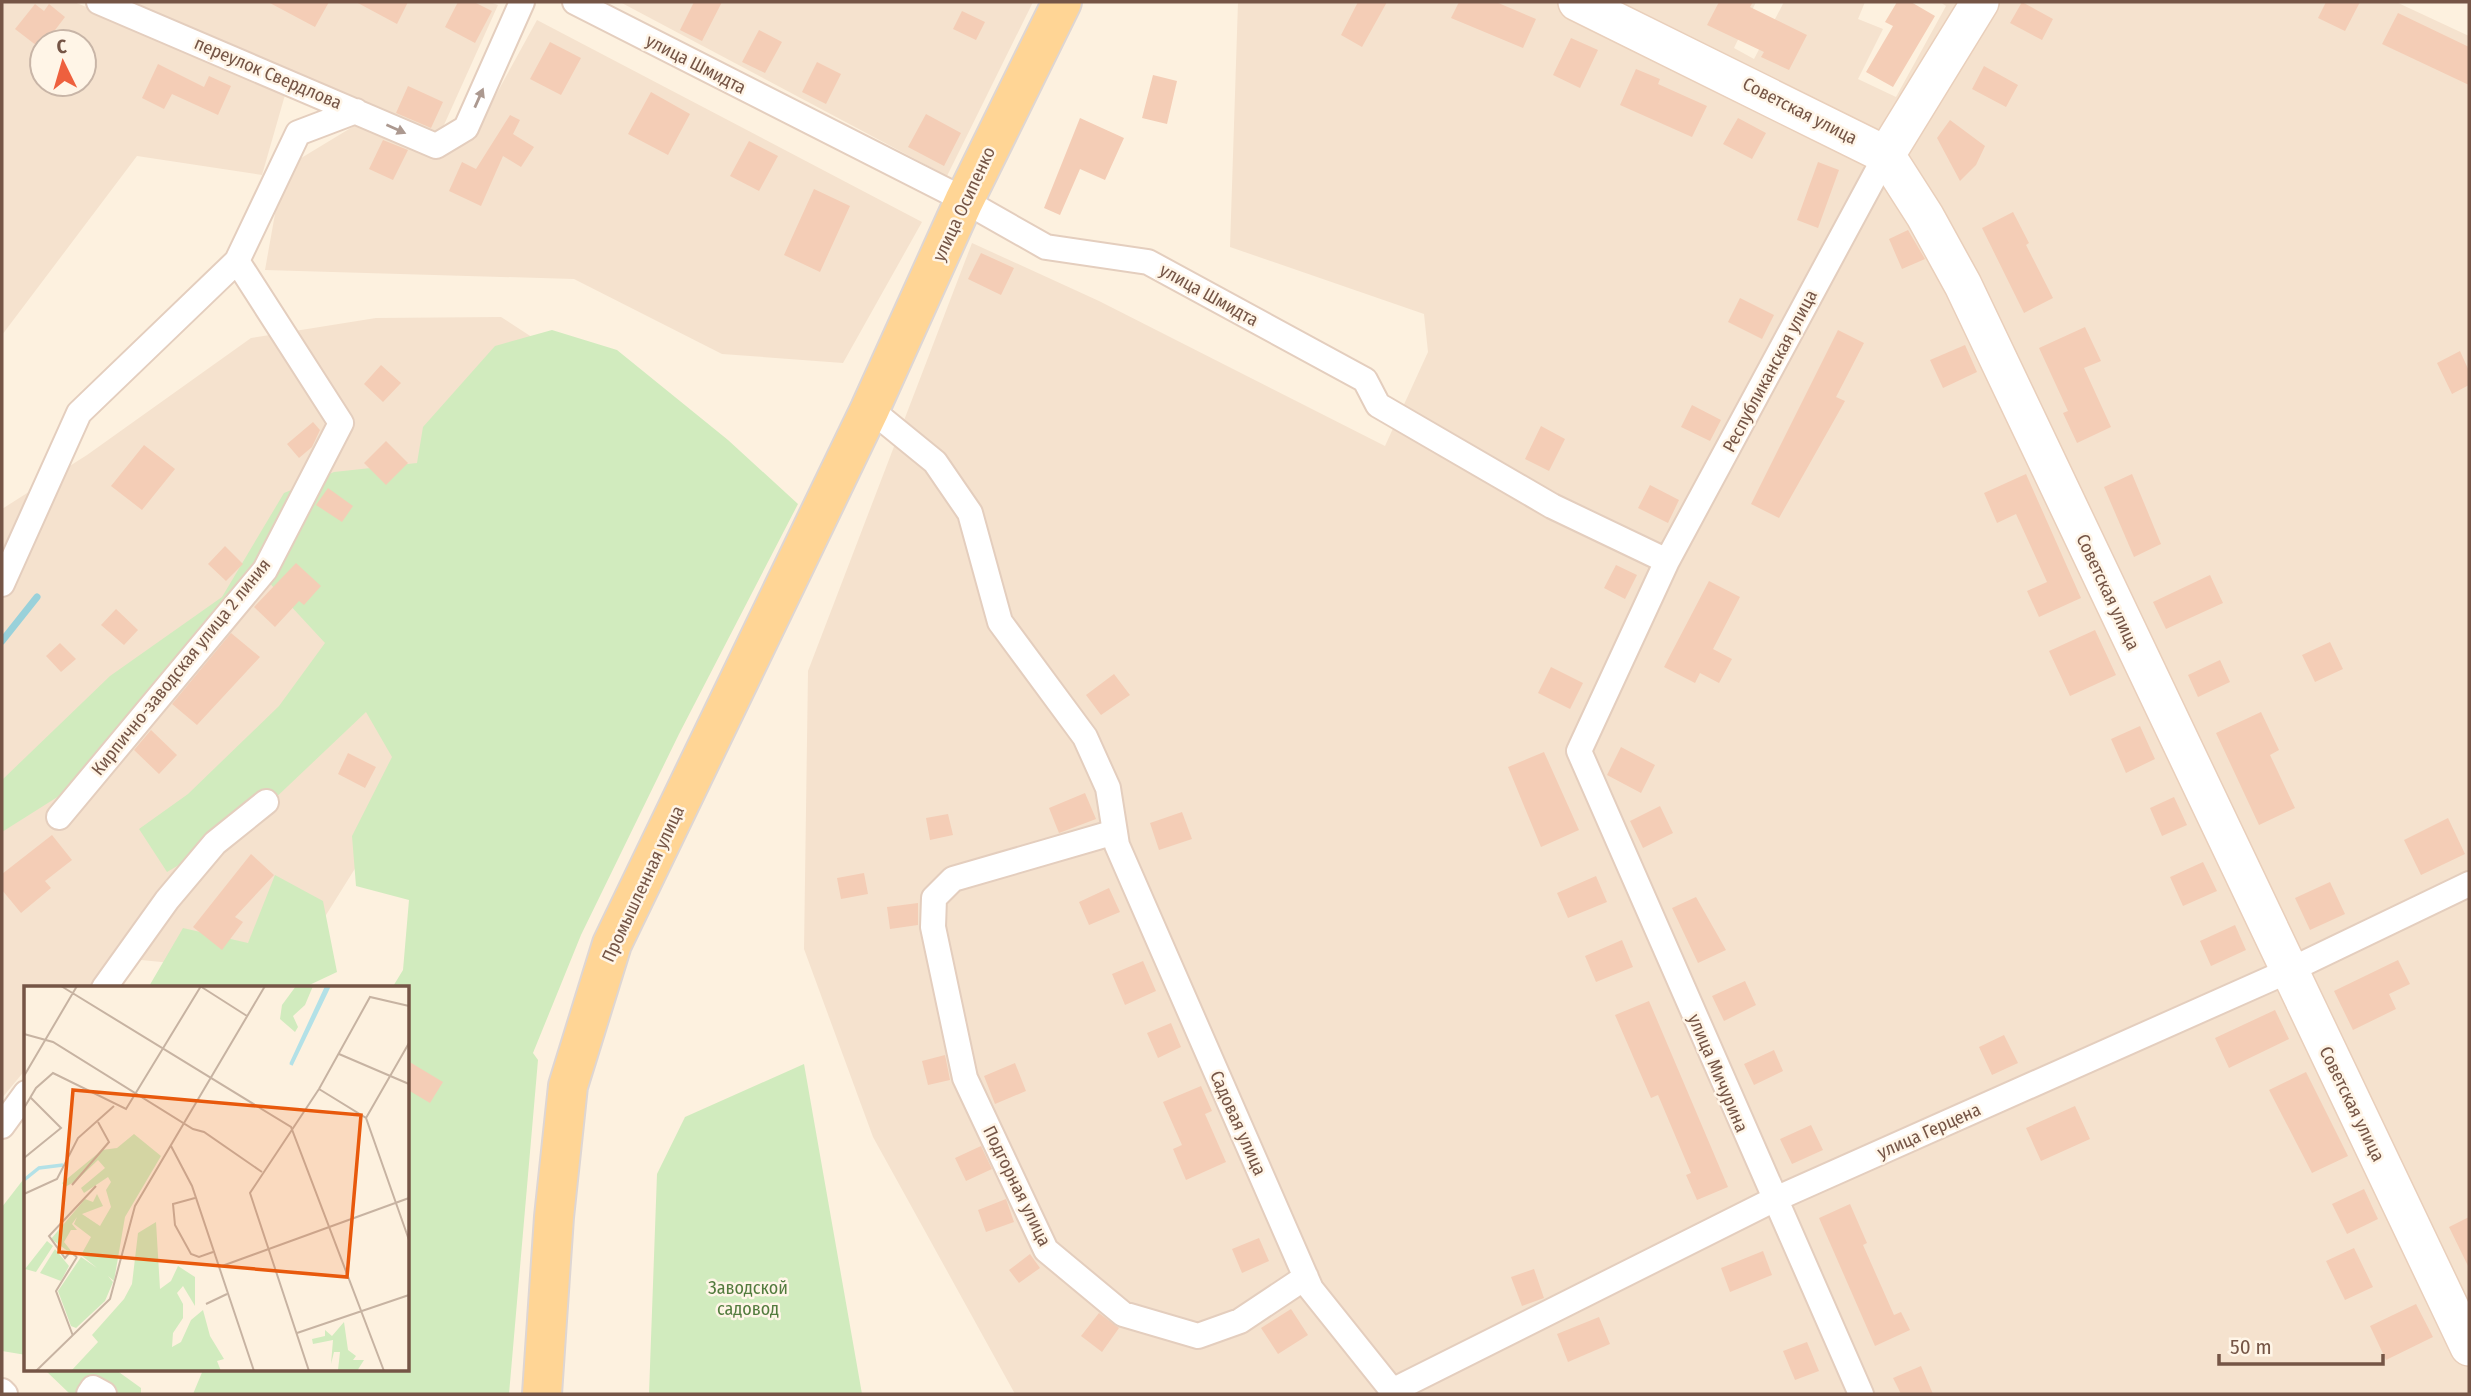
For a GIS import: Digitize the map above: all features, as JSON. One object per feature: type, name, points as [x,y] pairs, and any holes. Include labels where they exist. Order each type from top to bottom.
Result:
[{"type":"main road","name":"улица Осипенко","points":[[870,409],[964,201],[1062,2]]},
{"type":"main road","name":"Промышленная улица","points":[[542,1394],[554,1217],[568,1086],[612,944],[870,409]]},
{"type":"street","name":"переулок Свердлова","points":[[100,2],[436,146],[466,128],[522,2]]},
{"type":"street","name":"улица Шмидта","points":[[575,2],[964,201],[1046,247],[1148,262],[1366,380],[1378,405],[1529,492],[1667,561]]},
{"type":"street","name":"Советская улица","points":[[1577,2],[1886,155],[1925,216],[1963,285],[2469,1347]]},
{"type":"street","name":"Республиканская улица","points":[[1579,751],[1667,561],[1886,155],[1980,2]]},
{"type":"street","points":[[2,584],[79,412],[237,261],[298,133],[356,111]]},
{"type":"street","name":"Кирпично-заводская улица 2 линия","points":[[59,817],[265,570],[341,423],[237,261]]},
{"type":"street","name":"Садовая улица","points":[[870,409],[935,462],[970,513],[1000,622],[1085,737],[1108,788],[1117,845],[1311,1289],[1394,1392]]},
{"type":"street","name":"улица Мичурина","points":[[1579,751],[1773,1200],[1861,1394]]},
{"type":"street","points":[[105,986],[149,925],[215,843],[266,802]]},
{"type":"street","name":"Подгорная улица","points":[[1115,832],[953,879],[934,898],[933,928],[965,1079],[1046,1250],[1123,1314],[1198,1336],[1240,1321],[1306,1277]]},
{"type":"street","name":"улица Герцена","points":[[1394,1392],[1773,1200],[2288,971],[2469,884]]},
{"type":"street","points":[[2,1126],[24,1096]]},
{"type":"street","points":[[89,1394],[93,1388],[104,1394]]},
{"type":"shaded area","points":[[2,2],[74,2],[287,88],[262,175],[137,156],[2,335]]},
{"type":"shaded area","points":[[131,2],[490,2],[498,5],[439,136],[428,138]]},
{"type":"shaded area","points":[[620,2],[1033,2],[947,176]]},
{"type":"shaded area","points":[[1238,2],[1756,2],[1734,48],[1754,59],[1784,2],[1865,2],[1858,19],[1883,29],[1858,79],[1896,97],[1946,6],[1940,2],[2396,2],[2469,36],[2469,1394],[1015,1394],[873,1137],[804,949],[808,671],[972,243],[1099,301],[1385,446],[1428,352],[1424,314],[1230,247]]},
{"type":"shaded area","points":[[537,20],[922,222],[843,363],[722,354],[574,279],[265,270],[283,169],[359,123],[424,153],[470,142]]},
{"type":"shaded area","points":[[501,317],[541,343],[429,750],[321,923],[212,967],[121,958],[97,986],[24,986],[24,1071],[2,1098],[2,509],[87,455],[251,338],[376,318]]},
{"type":"green space","points":[[552,330],[617,350],[728,440],[798,504],[679,734],[581,935],[533,1053],[538,1060],[509,1394],[193,1394],[202,1372],[410,1372],[410,986],[393,986],[403,970],[409,900],[356,886],[352,836],[392,757],[366,712],[248,824],[167,872],[139,829],[188,794],[279,706],[325,643],[263,576],[86,779],[2,832],[2,780],[110,676],[222,597],[284,493],[334,472],[417,463],[423,427],[495,346]]},
{"type":"green space","points":[[275,875],[323,901],[337,972],[307,986],[149,986],[183,928],[248,943]]},
{"type":"green space","name":"Заводской садовод","points":[[804,1064],[862,1394],[649,1394],[657,1174],[685,1117]]},
{"type":"green space","points":[[24,1179],[24,1355],[2,1351],[2,1207]]},
{"type":"green space","points":[[47,1372],[119,1372],[141,1388],[141,1394],[70,1394]]},
{"type":"building","points":[[268,2],[329,2],[315,27]]},
{"type":"building","points":[[356,2],[408,2],[397,24]]},
{"type":"building","points":[[458,2],[474,2],[492,11],[475,43],[445,27]]},
{"type":"building","points":[[694,2],[722,2],[702,41],[680,30]]},
{"type":"building","points":[[1358,2],[1387,2],[1362,47],[1341,35]]},
{"type":"building","points":[[1459,2],[1496,2],[1536,19],[1523,48],[1451,18]]},
{"type":"building","points":[[1719,2],[1753,2],[1750,7],[1807,35],[1789,70],[1761,57],[1764,52],[1707,25]]},
{"type":"building","points":[[1897,2],[1911,2],[1935,16],[1893,87],[1866,72],[1893,26],[1885,22]]},
{"type":"building","points":[[2022,2],[2053,19],[2042,40],[2010,23]]},
{"type":"building","points":[[2326,2],[2360,2],[2345,31],[2318,18]]},
{"type":"building","points":[[35,4],[44,11],[49,4],[65,17],[57,28],[28,28],[28,39],[15,29]]},
{"type":"building","points":[[962,11],[985,22],[976,40],[953,29]]},
{"type":"building","points":[[2398,13],[2469,47],[2469,85],[2382,44]]},
{"type":"building","points":[[759,30],[782,42],[765,73],[742,62]]},
{"type":"building","points":[[1571,38],[1598,50],[1580,88],[1553,75]]},
{"type":"building","points":[[550,42],[581,58],[561,95],[530,79]]},
{"type":"building","points":[[817,62],[841,74],[826,104],[802,92]]},
{"type":"building","points":[[158,64],[204,87],[209,76],[231,86],[218,115],[172,94],[164,109],[142,98]]},
{"type":"building","points":[[1984,66],[2018,85],[2006,107],[1972,89]]},
{"type":"building","points":[[1636,69],[1660,79],[1658,84],[1707,106],[1692,137],[1620,105]]},
{"type":"building","points":[[1153,75],[1177,81],[1167,124],[1142,118]]},
{"type":"building","points":[[408,86],[443,102],[431,128],[396,113]]},
{"type":"building","points":[[651,92],[690,114],[668,155],[628,134]]},
{"type":"building","points":[[926,114],[961,133],[944,166],[908,147]]},
{"type":"building","points":[[510,115],[520,120],[513,134],[534,147],[521,167],[503,156],[481,206],[449,191],[462,162],[476,169]]},
{"type":"building","points":[[1080,118],[1124,138],[1105,180],[1080,169],[1060,215],[1044,208]]},
{"type":"building","points":[[1738,118],[1766,133],[1752,159],[1723,144]]},
{"type":"building","points":[[1950,120],[1985,146],[1976,165],[1960,181],[1937,138]]},
{"type":"building","points":[[383,140],[408,150],[393,180],[369,169]]},
{"type":"building","points":[[749,141],[778,156],[759,191],[730,176]]},
{"type":"building","points":[[1818,162],[1839,170],[1818,228],[1797,220]]},
{"type":"building","points":[[814,189],[850,206],[820,272],[784,255]]},
{"type":"building","points":[[2013,212],[2029,243],[2026,245],[2053,298],[2024,313],[1982,228]]},
{"type":"building","points":[[1908,230],[1925,259],[1902,269],[1889,239]]},
{"type":"building","points":[[981,253],[1014,268],[1001,295],[968,279]]},
{"type":"building","points":[[1740,298],[1774,315],[1762,339],[1728,322]]},
{"type":"building","points":[[2085,327],[2101,361],[2084,368],[2111,427],[2077,443],[2063,413],[2068,411],[2039,348]]},
{"type":"building","points":[[1838,330],[1864,343],[1836,397],[1845,401],[1779,518],[1751,504]]},
{"type":"building","points":[[1965,345],[1977,372],[1943,388],[1930,360]]},
{"type":"building","points":[[2460,351],[2469,371],[2469,385],[2452,394],[2437,363]]},
{"type":"building","points":[[381,365],[401,383],[383,402],[364,384]]},
{"type":"building","points":[[1692,405],[1721,420],[1710,441],[1681,427]]},
{"type":"building","points":[[313,422],[320,430],[312,447],[299,458],[287,444]]},
{"type":"building","points":[[1541,426],[1565,439],[1549,471],[1525,459]]},
{"type":"building","points":[[386,441],[408,463],[386,485],[364,463]]},
{"type":"building","points":[[144,445],[175,469],[142,510],[111,486]]},
{"type":"building","points":[[2026,474],[2081,598],[2039,617],[2027,591],[2047,582],[2016,514],[1997,523],[1984,493]]},
{"type":"building","points":[[2132,474],[2161,544],[2134,557],[2104,487]]},
{"type":"building","points":[[1650,485],[1679,500],[1668,523],[1638,508]]},
{"type":"building","points":[[328,488],[353,506],[342,522],[316,505]]},
{"type":"building","points":[[225,546],[243,564],[226,581],[208,564]]},
{"type":"building","points":[[296,563],[321,586],[304,605],[299,601],[275,627],[254,607]]},
{"type":"building","points":[[1616,565],[1637,575],[1625,599],[1604,588]]},
{"type":"building","points":[[2210,575],[2223,603],[2166,629],[2153,602]]},
{"type":"building","points":[[1709,581],[1740,597],[1713,649],[1732,659],[1719,683],[1700,673],[1695,683],[1664,667]]},
{"type":"building","points":[[116,609],[138,630],[124,645],[101,625]]},
{"type":"building","points":[[2095,630],[2116,675],[2070,696],[2049,651]]},
{"type":"building","points":[[231,633],[260,657],[197,725],[172,704]]},
{"type":"building","points":[[2330,642],[2343,669],[2315,682],[2302,655]]},
{"type":"building","points":[[60,643],[76,659],[61,672],[46,656]]},
{"type":"building","points":[[2220,660],[2230,682],[2198,697],[2188,675]]},
{"type":"building","points":[[1551,667],[1583,683],[1570,709],[1538,693]]},
{"type":"building","points":[[1114,674],[1130,695],[1101,715],[1086,695]]},
{"type":"building","points":[[2261,712],[2279,750],[2270,755],[2295,808],[2259,825],[2216,733]]},
{"type":"building","points":[[2140,726],[2155,759],[2126,773],[2111,739]]},
{"type":"building","points":[[151,730],[177,755],[159,774],[134,750]]},
{"type":"building","points":[[1621,747],[1655,765],[1641,793],[1607,775]]},
{"type":"building","points":[[1544,752],[1579,830],[1541,847],[1508,767]]},
{"type":"building","points":[[348,753],[376,767],[365,788],[338,774]]},
{"type":"building","points":[[1085,793],[1096,819],[1059,833],[1049,808]]},
{"type":"building","points":[[2174,797],[2187,825],[2162,836],[2150,808]]},
{"type":"building","points":[[1660,806],[1673,833],[1643,848],[1630,821]]},
{"type":"building","points":[[1182,812],[1192,839],[1159,850],[1150,823]]},
{"type":"building","points":[[948,814],[953,835],[930,840],[926,818]]},
{"type":"building","points":[[2448,818],[2465,854],[2421,875],[2404,840]]},
{"type":"building","points":[[52,835],[72,860],[45,881],[51,888],[21,913],[2,890],[2,874]]},
{"type":"building","points":[[251,854],[274,875],[235,917],[243,922],[222,950],[193,927]]},
{"type":"building","points":[[2203,862],[2217,891],[2183,906],[2170,877]]},
{"type":"building","points":[[864,873],[868,894],[841,899],[837,878]]},
{"type":"building","points":[[1596,876],[1607,902],[1568,918],[1557,893]]},
{"type":"building","points":[[2330,882],[2345,914],[2310,930],[2295,898]]},
{"type":"building","points":[[1109,888],[1120,912],[1089,925],[1079,902]]},
{"type":"building","points":[[1696,897],[1726,950],[1698,963],[1672,908]]},
{"type":"building","points":[[918,903],[918,925],[890,929],[887,907]]},
{"type":"building","points":[[2235,925],[2246,950],[2211,966],[2200,941]]},
{"type":"building","points":[[1622,940],[1633,967],[1596,982],[1585,956]]},
{"type":"building","points":[[2398,960],[2410,984],[2389,994],[2396,1009],[2353,1030],[2334,991]]},
{"type":"building","points":[[1143,961],[1156,991],[1125,1005],[1112,974]]},
{"type":"building","points":[[1745,981],[1756,1005],[1724,1021],[1712,996]]},
{"type":"building","points":[[1649,1001],[1728,1187],[1697,1200],[1686,1175],[1691,1173],[1658,1095],[1651,1098],[1615,1015]]},
{"type":"building","points":[[2275,1010],[2289,1039],[2229,1068],[2215,1038]]},
{"type":"building","points":[[1171,1023],[1181,1047],[1158,1058],[1147,1033]]},
{"type":"building","points":[[2004,1035],[2018,1063],[1992,1075],[1979,1047]]},
{"type":"building","points":[[1774,1050],[1783,1071],[1754,1085],[1744,1064]]},
{"type":"building","points":[[945,1055],[950,1080],[928,1085],[922,1061]]},
{"type":"building","points":[[410,1062],[443,1082],[430,1103],[410,1091]]},
{"type":"building","points":[[1015,1063],[1026,1091],[995,1104],[984,1076]]},
{"type":"building","points":[[2306,1072],[2348,1156],[2312,1173],[2269,1090]]},
{"type":"building","points":[[1201,1086],[1212,1111],[1205,1114],[1226,1162],[1186,1180],[1173,1149],[1182,1145],[1163,1102]]},
{"type":"building","points":[[2075,1106],[2090,1139],[2041,1161],[2026,1128]]},
{"type":"building","points":[[1811,1125],[1823,1150],[1792,1164],[1780,1139]]},
{"type":"building","points":[[981,1146],[992,1169],[966,1181],[955,1158]]},
{"type":"building","points":[[2364,1189],[2378,1219],[2347,1234],[2332,1204]]},
{"type":"building","points":[[1006,1199],[1014,1222],[986,1232],[978,1210]]},
{"type":"building","points":[[1850,1204],[1867,1243],[1863,1245],[1894,1315],[1901,1312],[1910,1330],[1875,1346],[1819,1218]]},
{"type":"building","points":[[2469,1217],[2469,1268],[2449,1227]]},
{"type":"building","points":[[1259,1238],[1269,1261],[1242,1273],[1232,1249]]},
{"type":"building","points":[[2354,1248],[2373,1287],[2345,1300],[2326,1261]]},
{"type":"building","points":[[1763,1251],[1772,1275],[1730,1292],[1721,1268]]},
{"type":"building","points":[[1030,1254],[1040,1268],[1019,1283],[1009,1270]]},
{"type":"building","points":[[1534,1269],[1544,1298],[1522,1306],[1511,1277]]},
{"type":"building","points":[[2416,1304],[2433,1337],[2386,1360],[2370,1326]]},
{"type":"building","points":[[1291,1309],[1308,1335],[1278,1354],[1261,1328]]},
{"type":"building","points":[[1099,1313],[1119,1328],[1102,1352],[1081,1336]]},
{"type":"building","points":[[1599,1317],[1610,1344],[1568,1362],[1557,1334]]},
{"type":"building","points":[[1807,1342],[1819,1371],[1795,1380],[1783,1351]]},
{"type":"building","points":[[1921,1366],[1933,1394],[1901,1394],[1893,1378]]},
{"type":"waterway","points":[[2,641],[37,597]]}]
